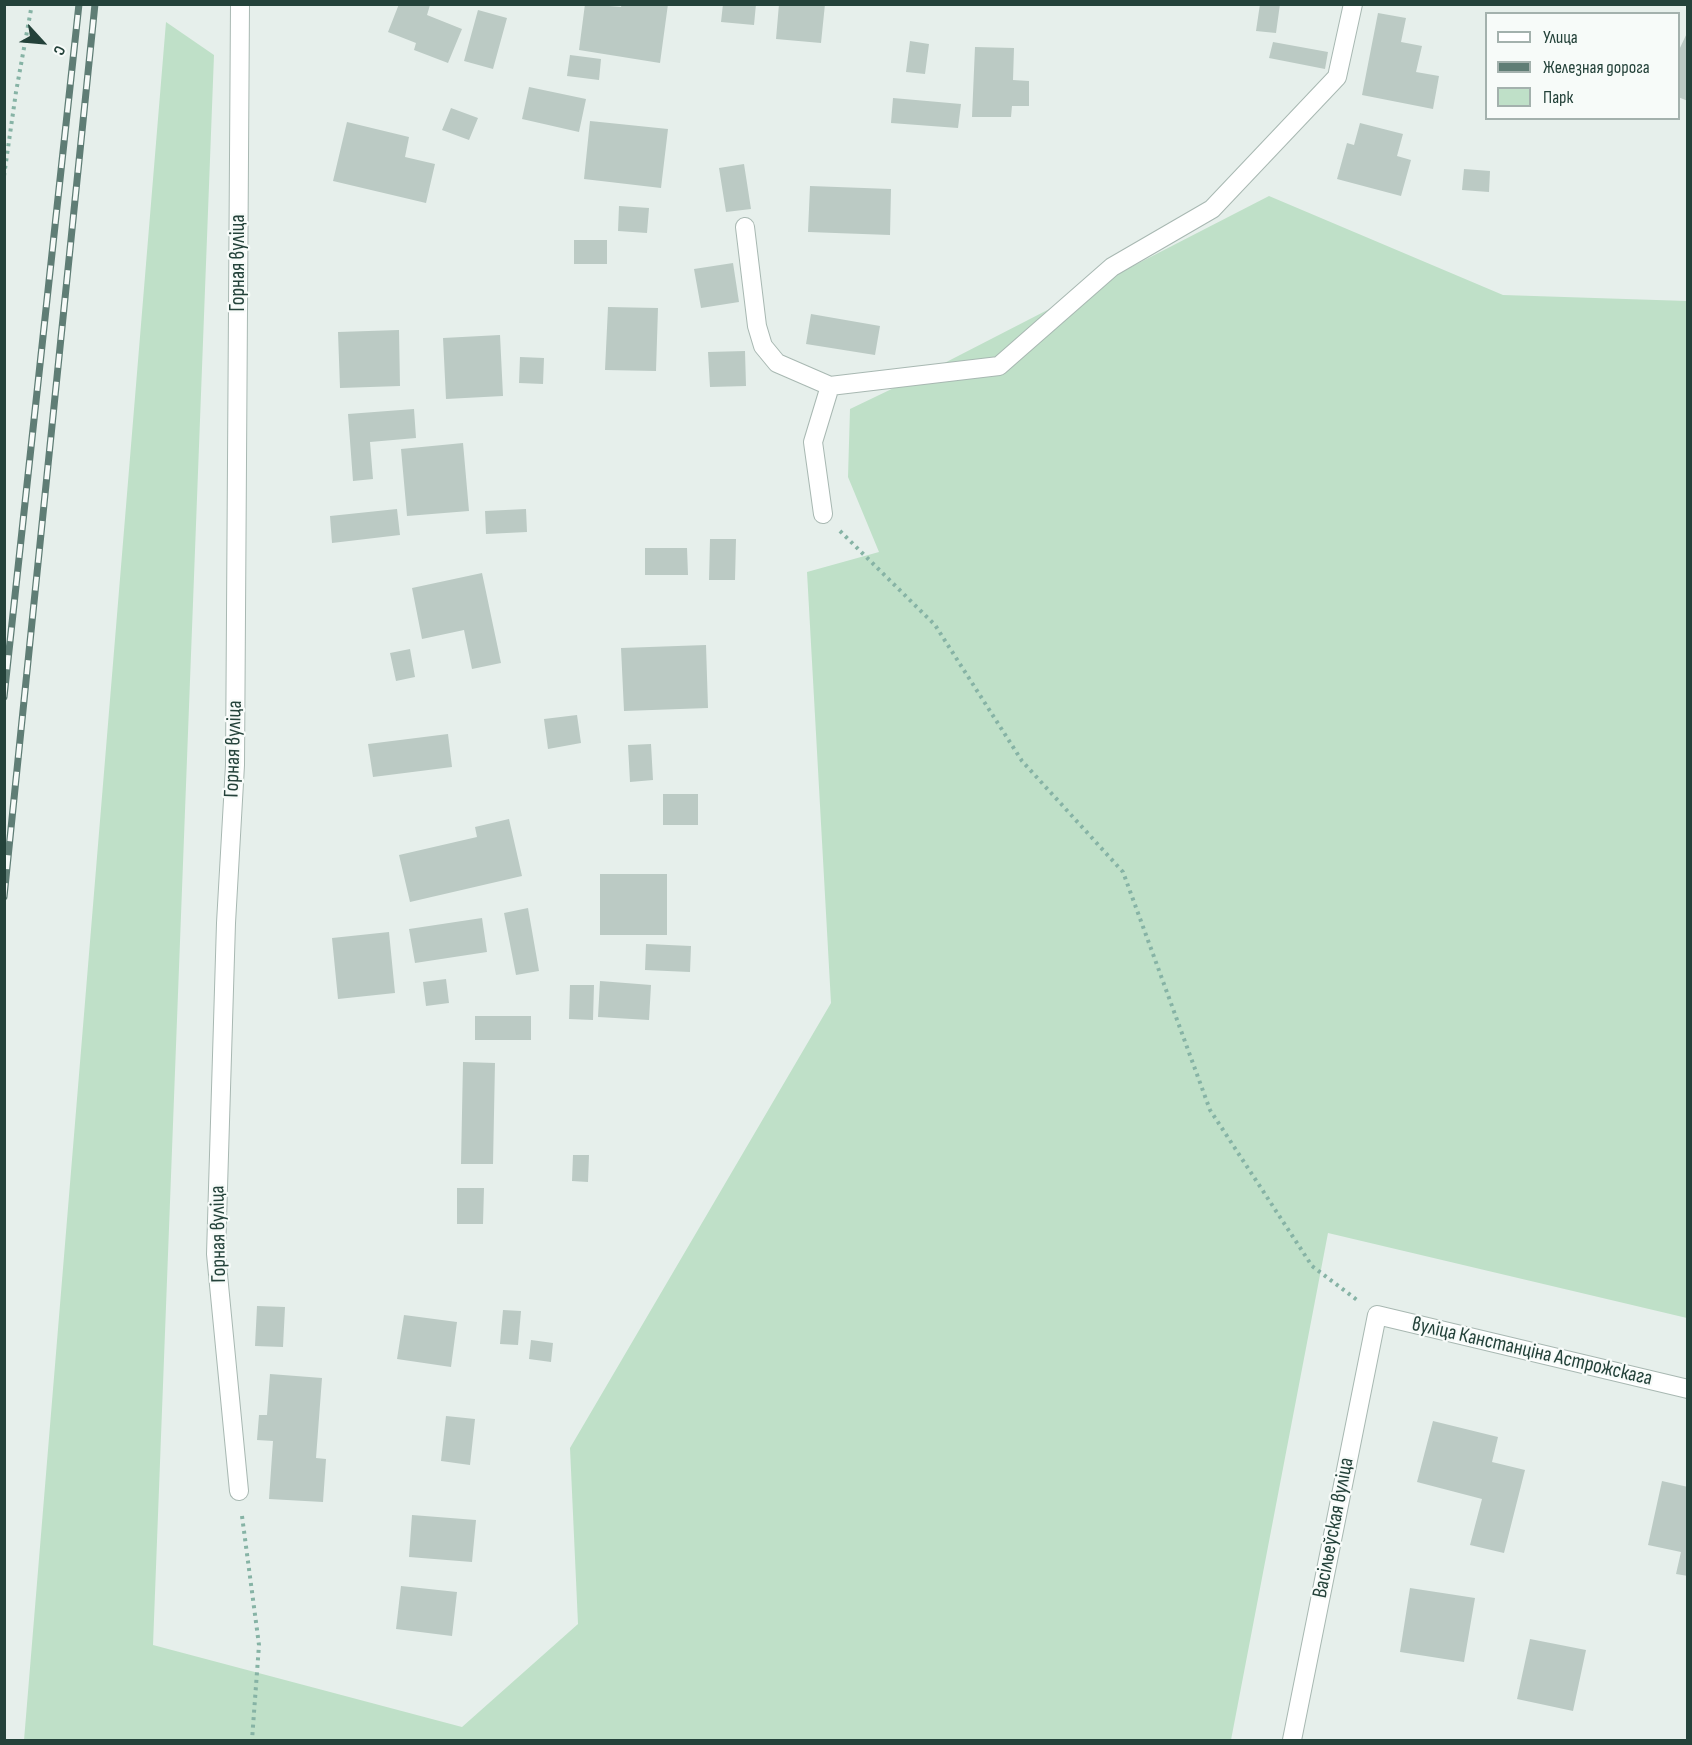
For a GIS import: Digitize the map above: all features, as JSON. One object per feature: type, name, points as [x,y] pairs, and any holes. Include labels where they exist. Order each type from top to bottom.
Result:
[{"type":"street","name":"Горная вуліца","points":[[239,1491],[216,1254],[226,923],[236,765],[240,4]]},
{"type":"street","points":[[745,227],[758,326],[763,346],[777,363],[830,386],[999,366],[1112,267],[1212,209],[1336,77],[1353,4]]},
{"type":"street","points":[[823,514],[813,442],[830,386]]},
{"type":"street","name":"вуліца Канстанціна Астрожскага","points":[[1377,1315],[1688,1389]]},
{"type":"street","name":"Васільеўская вуліца","points":[[1292,1740],[1377,1315]]},
{"type":"path","points":[[4,176],[32,4]]},
{"type":"path","points":[[823,514],[935,625],[1022,760],[1123,872],[1210,1110],[1312,1266],[1377,1315]]},
{"type":"path","points":[[239,1491],[259,1646],[252,1740]]},
{"type":"green space","points":[[166,22],[214,55],[153,1645],[462,1727],[578,1624],[570,1448],[831,1003],[807,572],[879,552],[848,477],[850,409],[925,373],[1269,196],[1503,295],[1687,301],[1687,1318],[1328,1233],[1231,1740],[24,1740]]},
{"type":"building","points":[[399,4],[430,5],[427,15],[462,29],[448,63],[414,50],[416,43],[388,32]]},
{"type":"building","points":[[585,4],[621,7],[622,4],[668,4],[660,63],[579,50]]},
{"type":"building","points":[[723,4],[756,4],[754,25],[721,22]]},
{"type":"building","points":[[779,4],[825,4],[821,43],[776,39]]},
{"type":"building","points":[[1260,4],[1280,4],[1276,33],[1256,31]]},
{"type":"building","points":[[478,10],[507,18],[493,69],[464,61]]},
{"type":"building","points":[[1378,13],[1406,18],[1401,42],[1422,46],[1416,72],[1439,76],[1433,109],[1362,95]]},
{"type":"building","points":[[1688,31],[1688,101],[1680,98],[1680,48]]},
{"type":"building","points":[[910,41],[929,44],[925,74],[906,72]]},
{"type":"building","points":[[1273,42],[1328,52],[1325,69],[1269,58]]},
{"type":"building","points":[[975,47],[1014,48],[1013,80],[1029,81],[1029,106],[1012,106],[1011,117],[972,117]]},
{"type":"building","points":[[570,55],[601,59],[599,80],[567,76]]},
{"type":"building","points":[[529,87],[586,99],[579,132],[522,119]]},
{"type":"building","points":[[893,98],[961,104],[958,128],[891,123]]},
{"type":"building","points":[[451,108],[478,118],[469,140],[442,130]]},
{"type":"building","points":[[590,121],[668,129],[661,188],[584,179]]},
{"type":"building","points":[[347,122],[409,137],[405,157],[435,164],[426,203],[333,181]]},
{"type":"building","points":[[1360,123],[1403,134],[1397,156],[1411,160],[1401,196],[1337,179],[1347,143],[1354,145]]},
{"type":"building","points":[[744,164],[751,209],[726,212],[719,168]]},
{"type":"building","points":[[1464,169],[1490,171],[1489,192],[1462,190]]},
{"type":"building","points":[[810,186],[891,189],[890,235],[808,232]]},
{"type":"building","points":[[619,206],[649,208],[647,233],[618,231]]},
{"type":"building","points":[[574,240],[607,240],[607,264],[574,264]]},
{"type":"building","points":[[733,263],[739,302],[701,308],[694,269]]},
{"type":"building","points":[[608,307],[658,308],[656,371],[605,370]]},
{"type":"building","points":[[811,314],[880,326],[875,355],[806,344]]},
{"type":"building","points":[[399,330],[400,386],[340,388],[338,332]]},
{"type":"building","points":[[500,335],[503,396],[446,399],[443,338]]},
{"type":"building","points":[[745,351],[746,386],[710,387],[708,352]]},
{"type":"building","points":[[520,357],[544,358],[543,384],[519,383]]},
{"type":"building","points":[[414,409],[416,438],[370,442],[373,479],[353,481],[348,414]]},
{"type":"building","points":[[463,443],[469,511],[407,516],[401,449]]},
{"type":"building","points":[[397,509],[400,535],[332,543],[330,516]]},
{"type":"building","points":[[526,509],[527,532],[486,534],[485,511]]},
{"type":"building","points":[[710,539],[736,539],[735,580],[709,580]]},
{"type":"building","points":[[645,548],[687,548],[688,575],[645,575]]},
{"type":"building","points":[[482,573],[501,663],[472,669],[464,630],[422,639],[412,588]]},
{"type":"building","points":[[706,645],[708,708],[624,711],[621,648]]},
{"type":"building","points":[[410,649],[415,677],[396,681],[390,653]]},
{"type":"building","points":[[577,715],[581,743],[548,749],[544,719]]},
{"type":"building","points":[[448,734],[452,767],[373,777],[368,744]]},
{"type":"building","points":[[651,744],[653,780],[630,782],[628,745]]},
{"type":"building","points":[[663,794],[698,794],[698,825],[663,825]]},
{"type":"building","points":[[509,819],[522,876],[410,902],[399,855],[477,837],[475,827]]},
{"type":"building","points":[[600,874],[667,874],[667,935],[600,935]]},
{"type":"building","points":[[528,908],[539,971],[516,975],[504,913]]},
{"type":"building","points":[[482,918],[487,952],[415,963],[409,929]]},
{"type":"building","points":[[389,932],[395,993],[338,999],[332,938]]},
{"type":"building","points":[[646,944],[691,946],[690,972],[645,970]]},
{"type":"building","points":[[446,979],[449,1003],[426,1006],[423,982]]},
{"type":"building","points":[[600,981],[651,985],[649,1020],[598,1017]]},
{"type":"building","points":[[570,985],[594,985],[593,1020],[569,1019]]},
{"type":"building","points":[[475,1016],[531,1016],[531,1040],[475,1040]]},
{"type":"building","points":[[463,1062],[495,1063],[493,1164],[461,1164]]},
{"type":"building","points":[[573,1155],[589,1155],[588,1182],[572,1181]]},
{"type":"building","points":[[457,1188],[484,1188],[483,1224],[457,1224]]},
{"type":"building","points":[[257,1306],[285,1307],[283,1347],[255,1346]]},
{"type":"building","points":[[503,1310],[521,1311],[518,1345],[500,1344]]},
{"type":"building","points":[[404,1315],[457,1322],[451,1367],[397,1359]]},
{"type":"building","points":[[531,1340],[553,1343],[551,1362],[529,1359]]},
{"type":"building","points":[[270,1374],[322,1378],[316,1458],[326,1459],[323,1502],[269,1499],[273,1441],[257,1440],[259,1415],[267,1415]]},
{"type":"building","points":[[446,1416],[475,1419],[470,1465],[441,1461]]},
{"type":"building","points":[[1433,1421],[1498,1437],[1492,1462],[1525,1470],[1504,1553],[1470,1545],[1482,1499],[1417,1482]]},
{"type":"building","points":[[1662,1481],[1688,1487],[1688,1576],[1676,1574],[1681,1552],[1648,1545]]},
{"type":"building","points":[[412,1515],[476,1520],[472,1562],[409,1557]]},
{"type":"building","points":[[401,1586],[457,1592],[452,1636],[396,1629]]},
{"type":"building","points":[[1410,1588],[1475,1598],[1464,1662],[1400,1652]]},
{"type":"building","points":[[1530,1639],[1586,1650],[1573,1711],[1517,1699]]},
{"type":"railway","points":[[4,697],[79,4]]},
{"type":"railway","points":[[4,897],[95,4]]}]
